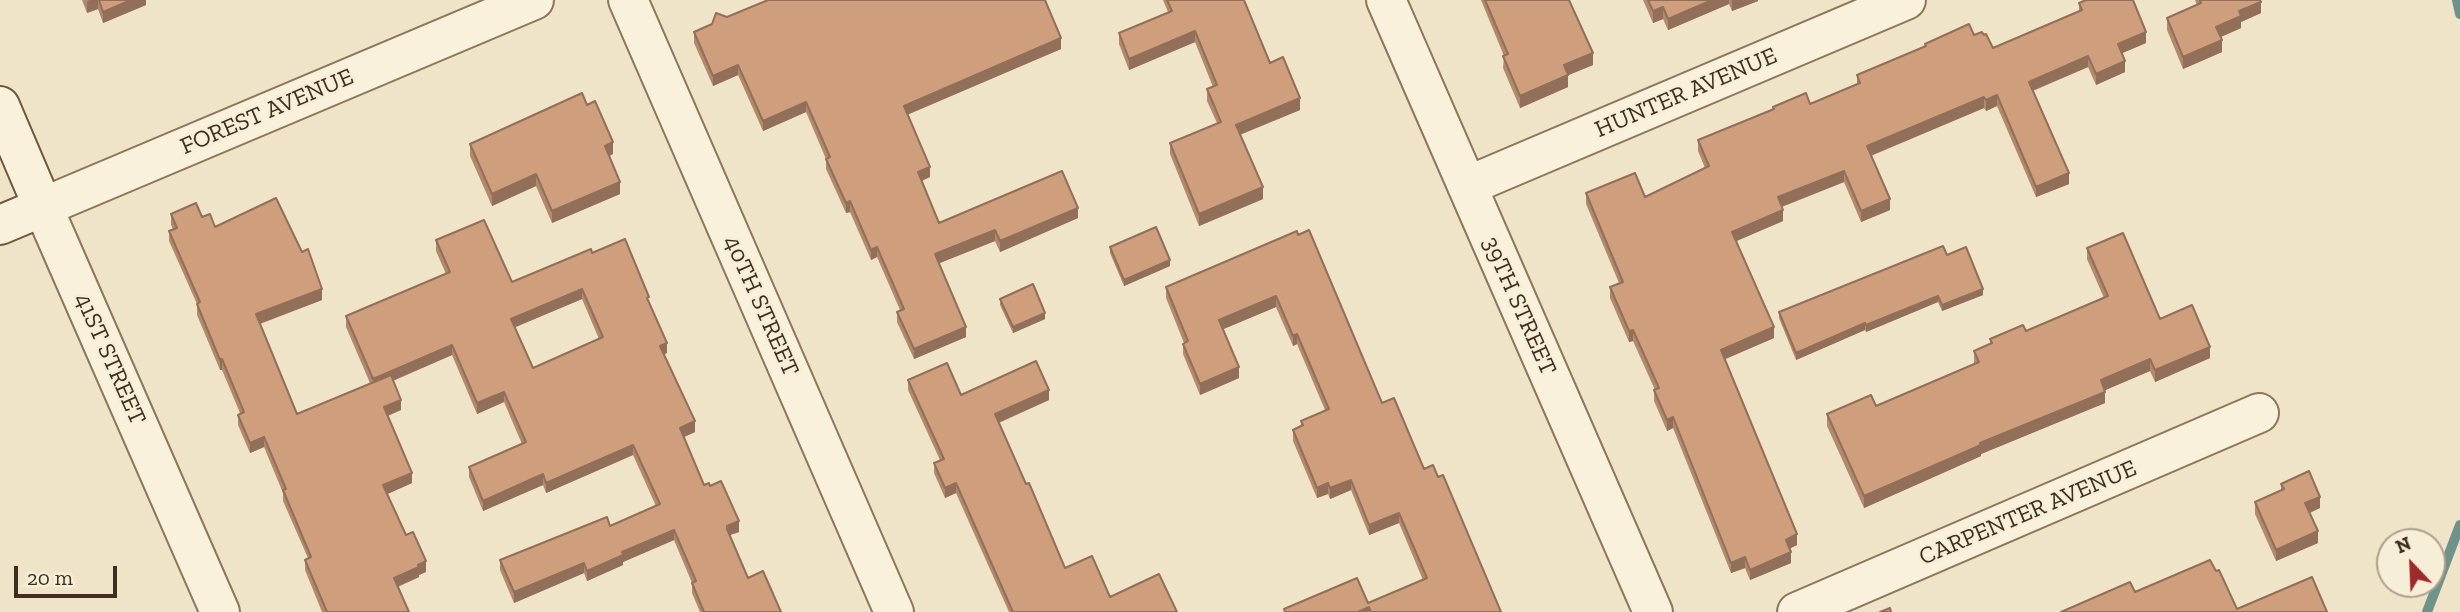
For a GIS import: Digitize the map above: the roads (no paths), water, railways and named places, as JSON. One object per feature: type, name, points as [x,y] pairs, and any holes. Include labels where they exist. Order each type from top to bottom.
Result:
[{"type":"street","name":"FOREST AVENUE","points":[[0,225],[534,0]]},
{"type":"street","name":"40TH STREET","points":[[628,0],[894,612]]},
{"type":"street","name":"39TH STREET","points":[[1386,0],[1653,612]]},
{"type":"street","name":"HUNTER AVENUE","points":[[1467,186],[1906,0]]},
{"type":"street","name":"41ST STREET","points":[[0,106],[220,612]]},
{"type":"street","name":"CARPENTER AVENUE","points":[[1797,612],[2259,413]]},
{"type":"waterway","points":[[2457,0],[2460,14]]},
{"type":"waterway","points":[[2427,612],[2460,525]]}]
